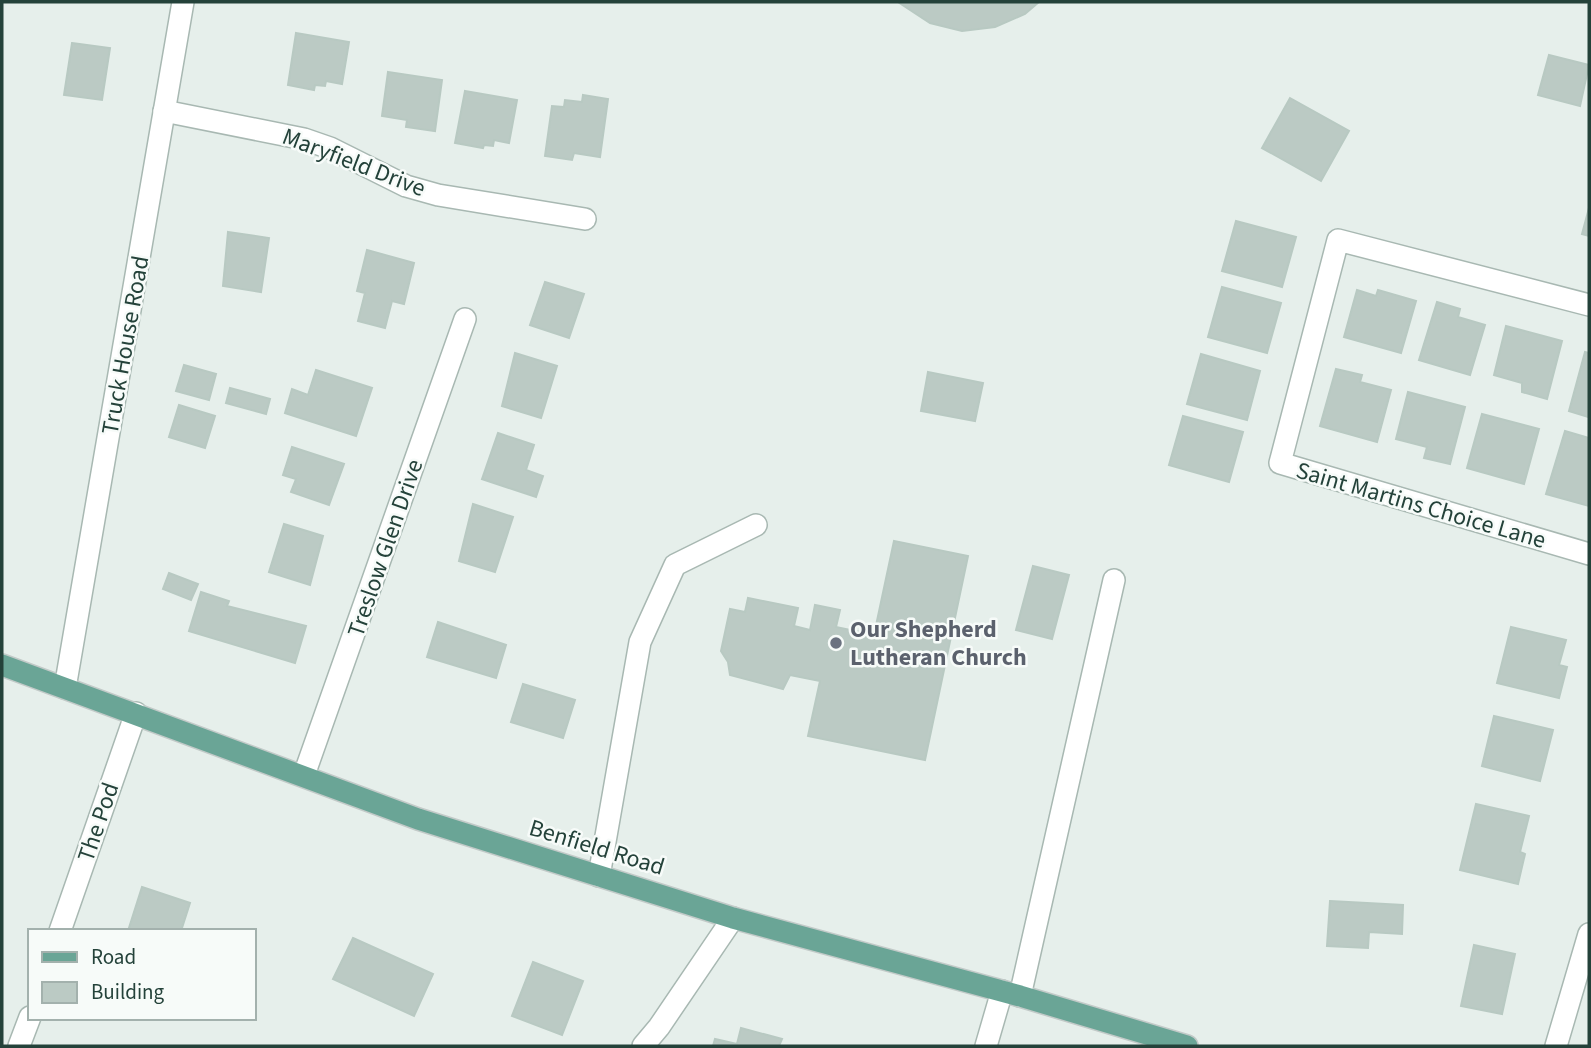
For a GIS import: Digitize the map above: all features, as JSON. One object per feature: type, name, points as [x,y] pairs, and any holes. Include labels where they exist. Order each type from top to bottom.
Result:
[{"type":"main road","name":"Benfield Road","points":[[2,665],[418,819],[733,918],[1011,994],[1187,1046]]},
{"type":"street","name":"Truck House Road","points":[[65,688],[183,2]]},
{"type":"street","name":"Maryfield Drive","points":[[164,111],[304,139],[330,148],[406,186],[438,195],[585,219]]},
{"type":"street","name":"Saint Martins Choice Lane","points":[[1589,305],[1338,240],[1280,464],[1589,554]]},
{"type":"street","name":"Treslow Glen Drive","points":[[304,775],[465,320]]},
{"type":"street","points":[[600,876],[629,693],[640,642],[675,565],[756,525]]},
{"type":"street","points":[[986,1046],[1011,994],[1114,580]]},
{"type":"street","name":"The Pod","points":[[61,929],[136,713]]},
{"type":"street","points":[[643,1046],[659,1027],[733,918]]},
{"type":"street","points":[[1556,1046],[1589,934]]},
{"type":"street","points":[[19,1046],[29,1020]]},
{"type":"building","points":[[898,2],[1039,2],[1025,14],[995,27],[962,31],[930,23]]},
{"type":"building","points":[[296,33],[349,42],[342,84],[326,81],[325,86],[315,85],[314,90],[288,85]]},
{"type":"building","points":[[72,43],[110,48],[102,100],[64,95]]},
{"type":"building","points":[[1549,55],[1589,65],[1580,106],[1538,95]]},
{"type":"building","points":[[388,72],[442,80],[435,131],[406,127],[407,120],[382,116]]},
{"type":"building","points":[[465,91],[517,100],[509,143],[494,140],[493,146],[484,145],[483,148],[455,143]]},
{"type":"building","points":[[583,95],[608,99],[600,157],[574,153],[572,160],[545,156],[552,106],[564,107],[565,100],[582,102]]},
{"type":"building","points":[[1290,98],[1349,131],[1321,181],[1262,148]]},
{"type":"building","points":[[1589,208],[1589,236],[1582,234]]},
{"type":"building","points":[[1236,221],[1296,237],[1282,287],[1222,271]]},
{"type":"building","points":[[228,232],[269,238],[261,292],[223,286]]},
{"type":"building","points":[[367,250],[414,263],[404,304],[392,301],[385,328],[358,321],[365,293],[357,291]]},
{"type":"building","points":[[545,282],[584,294],[569,338],[530,325]]},
{"type":"building","points":[[1222,287],[1281,303],[1267,353],[1208,337]]},
{"type":"building","points":[[1357,290],[1376,296],[1378,290],[1416,301],[1401,353],[1344,337]]},
{"type":"building","points":[[1437,302],[1460,309],[1458,317],[1485,325],[1470,375],[1419,360]]},
{"type":"building","points":[[1506,326],[1562,341],[1547,399],[1522,392],[1522,383],[1494,375]]},
{"type":"building","points":[[1585,352],[1589,353],[1588,417],[1569,411]]},
{"type":"building","points":[[515,353],[557,366],[541,418],[502,406]]},
{"type":"building","points":[[1201,354],[1260,371],[1247,420],[1187,404]]},
{"type":"building","points":[[184,365],[216,374],[209,400],[176,391]]},
{"type":"building","points":[[1336,369],[1362,375],[1360,382],[1391,390],[1377,442],[1320,426]]},
{"type":"building","points":[[316,370],[372,388],[356,436],[285,413],[292,389],[308,395]]},
{"type":"building","points":[[928,372],[983,383],[975,421],[921,411]]},
{"type":"building","points":[[230,388],[270,399],[266,414],[226,403]]},
{"type":"building","points":[[1408,392],[1465,407],[1450,464],[1424,458],[1427,447],[1396,439]]},
{"type":"building","points":[[179,405],[215,416],[205,448],[169,437]]},
{"type":"building","points":[[1482,414],[1539,429],[1524,484],[1467,468]]},
{"type":"building","points":[[1183,416],[1243,432],[1229,482],[1169,465]]},
{"type":"building","points":[[1565,431],[1589,438],[1589,506],[1546,494]]},
{"type":"building","points":[[498,433],[534,445],[526,470],[543,476],[536,497],[482,479]]},
{"type":"building","points":[[292,447],[344,464],[329,505],[291,492],[296,479],[283,475]]},
{"type":"building","points":[[473,504],[513,517],[495,572],[459,561]]},
{"type":"building","points":[[284,524],[323,536],[310,585],[269,572]]},
{"type":"building","name":"Our Shepherd Lutheran Church","points":[[894,541],[968,556],[925,760],[808,736],[820,681],[790,675],[783,689],[730,675],[728,662],[721,651],[730,609],[745,612],[748,598],[798,608],[794,626],[810,630],[815,605],[840,610],[836,627],[874,635]]},
{"type":"building","points":[[1033,566],[1069,575],[1052,639],[1016,630]]},
{"type":"building","points":[[169,573],[198,584],[191,600],[163,589]]},
{"type":"building","points":[[201,592],[229,601],[227,606],[306,626],[295,663],[189,631]]},
{"type":"building","points":[[438,622],[506,645],[496,678],[427,657]]},
{"type":"building","points":[[1511,627],[1566,640],[1559,665],[1567,667],[1559,698],[1497,683]]},
{"type":"building","points":[[523,684],[575,700],[563,738],[511,722]]},
{"type":"building","points":[[1494,716],[1553,730],[1540,781],[1482,766]]},
{"type":"building","points":[[1476,804],[1529,816],[1520,852],[1525,854],[1518,884],[1460,870]]},
{"type":"building","points":[[142,887],[190,903],[182,929],[129,929]]},
{"type":"building","points":[[1330,901],[1403,905],[1402,934],[1369,932],[1368,948],[1327,946]]},
{"type":"building","points":[[353,938],[433,974],[414,1016],[333,979]]},
{"type":"building","points":[[1474,945],[1515,954],[1502,1014],[1461,1006]]},
{"type":"building","points":[[533,962],[583,981],[562,1035],[512,1016]]},
{"type":"building","points":[[741,1028],[782,1039],[779,1046],[713,1046],[715,1039],[737,1044]]},
{"type":"place","name":"Our Shepherd Lutheran Church","points":[[836,643]]}]
